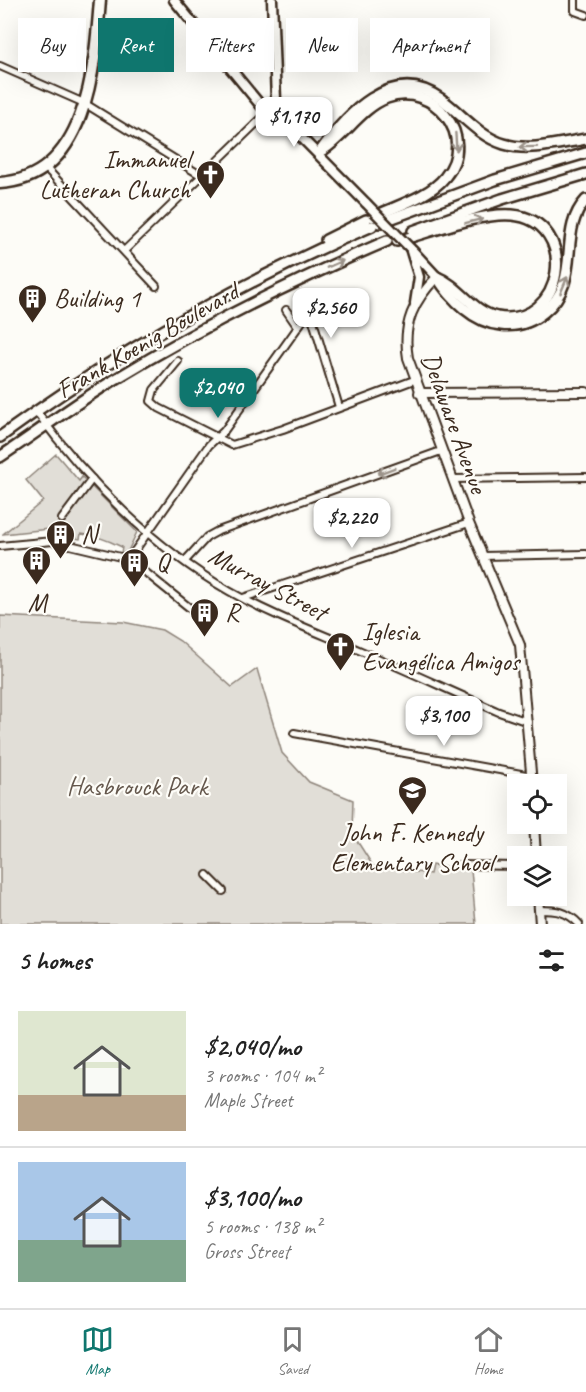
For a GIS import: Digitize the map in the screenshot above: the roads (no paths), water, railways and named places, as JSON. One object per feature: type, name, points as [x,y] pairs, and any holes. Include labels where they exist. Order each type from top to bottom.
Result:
[{"type":"highway","points":[[0,183],[28,178],[45,167],[68,143],[84,103],[100,0]]},
{"type":"main road","points":[[174,0],[267,113],[288,124]]},
{"type":"main road","points":[[272,0],[277,109],[288,124],[319,153],[438,277],[446,290],[464,308],[487,322],[505,326],[532,320],[554,303],[564,286],[569,267],[573,226],[579,209],[586,200]]},
{"type":"main road","points":[[319,153],[332,134],[372,96],[401,87],[419,88],[436,95],[484,135],[503,144],[531,147],[586,139]]},
{"type":"main road","points":[[319,153],[338,141],[377,103],[388,97],[401,94],[418,96],[432,101],[444,112],[454,127],[457,144],[450,171],[434,187],[373,221]]},
{"type":"main road","name":"Frank Koenig Boulevard","points":[[0,437],[139,344],[373,221],[495,180],[586,153]]},
{"type":"main road","points":[[391,241],[502,200],[586,174]]},
{"type":"main road","points":[[391,241],[483,219],[513,215],[528,219],[542,229],[552,243],[557,258],[555,282],[546,297],[535,309],[513,317],[497,317],[482,311],[452,284],[438,277]]},
{"type":"main road","name":"Frank Koenig Boulevard","points":[[0,457],[113,380],[184,340],[286,287],[391,241]]},
{"type":"main road","points":[[410,248],[419,277],[415,303]]},
{"type":"street","points":[[575,0],[575,11],[586,15]]},
{"type":"street","points":[[0,66],[84,103],[202,176]]},
{"type":"street","points":[[124,251],[267,113]]},
{"type":"street","points":[[45,167],[156,286]]},
{"type":"street","name":"Delaware Avenue","points":[[438,277],[415,303],[406,337],[414,380],[469,523],[520,645],[532,774]]},
{"type":"street","points":[[286,310],[297,326]]},
{"type":"street","points":[[129,559],[209,445],[225,431],[308,313],[311,314],[339,407]]},
{"type":"street","points":[[178,361],[150,399],[159,408],[216,438],[235,445],[414,380]]},
{"type":"street","points":[[419,393],[586,392]]},
{"type":"street","name":"Murray Street","points":[[36,411],[93,479],[148,532],[185,561],[243,598],[475,702],[528,722]]},
{"type":"street","points":[[185,561],[207,537],[218,531],[441,451]]},
{"type":"street","points":[[453,479],[586,477]]},
{"type":"street","points":[[62,519],[93,479]]},
{"type":"street","points":[[243,598],[469,523]]},
{"type":"street","points":[[0,546],[53,541],[129,559],[195,613]]},
{"type":"street","points":[[483,556],[586,554]]},
{"type":"street","points":[[294,733],[521,774]]},
{"type":"street","points":[[460,865],[507,866]]},
{"type":"street","points":[[207,875],[223,891]]},
{"type":"street","points":[[539,906],[540,924]]},
{"type":"street","points":[[539,910],[557,910],[571,915],[579,924]]},
{"type":"place","name":"Immanuel Lutheran Church","points":[[211,200]]},
{"type":"place","name":"Building 1","points":[[33,324]]},
{"type":"place","name":"N","points":[[60,560]]},
{"type":"place","name":"M","points":[[37,586]]},
{"type":"place","name":"Q","points":[[135,588]]},
{"type":"place","name":"R","points":[[204,638]]},
{"type":"place","name":"Iglesia Evangélica Amigos","points":[[341,672]]},
{"type":"place","name":"John F. Kennedy Elementary School","points":[[412,816]]},
{"type":"park label","name":"Hasbrouck Park","points":[[137,786]]}]
